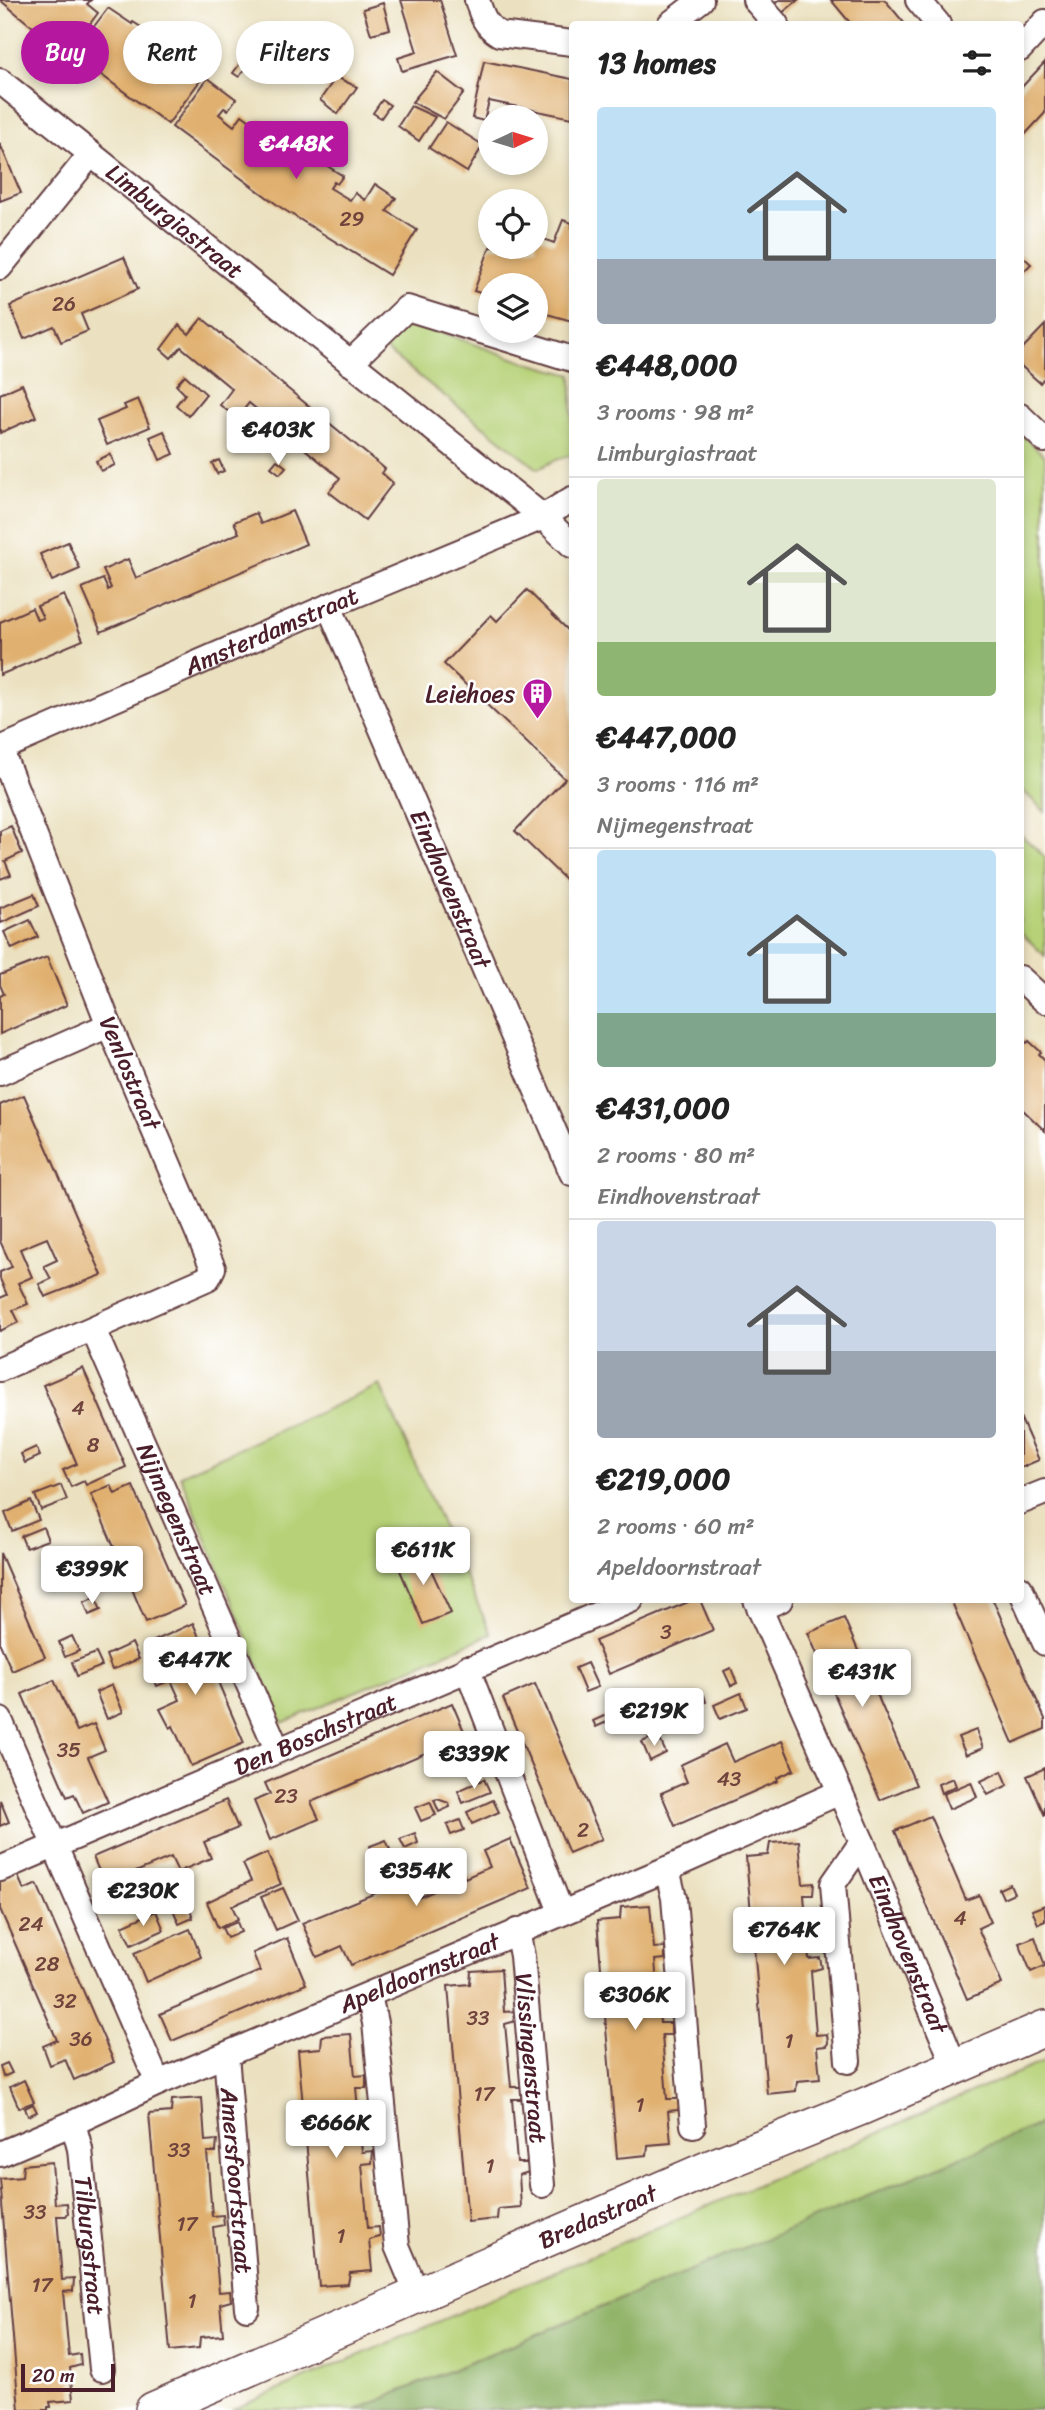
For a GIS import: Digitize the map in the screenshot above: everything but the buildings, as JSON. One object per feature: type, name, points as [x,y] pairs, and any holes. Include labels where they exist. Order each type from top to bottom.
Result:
[{"type":"street","points":[[477,0],[482,18],[499,34],[569,43]]},
{"type":"street","points":[[674,21],[701,0]]},
{"type":"street","points":[[755,0],[773,21]]},
{"type":"street","points":[[918,0],[936,21]]},
{"type":"street","points":[[1024,45],[1045,22]]},
{"type":"street","name":"Limburgiastraat","points":[[0,81],[543,517],[569,542]]},
{"type":"street","points":[[0,267],[91,154]]},
{"type":"street","points":[[351,363],[407,308],[569,358]]},
{"type":"street","points":[[1024,420],[1045,440]]},
{"type":"street","name":"Amsterdamstraat","points":[[0,749],[329,606],[543,517],[569,501]]},
{"type":"street","name":"Eindhovenstraat","points":[[329,606],[565,1135],[569,1157]]},
{"type":"street","name":"Venlostraat","points":[[0,749],[109,1026],[213,1268],[208,1278],[0,1368]]},
{"type":"street","points":[[1024,982],[1045,1001]]},
{"type":"street","points":[[0,1073],[109,1026]]},
{"type":"street","name":"Nijmegenstraat","points":[[93,1329],[276,1749]]},
{"type":"street","points":[[1024,1500],[1045,1492]]},
{"type":"street","points":[[1024,1597],[1045,1643]]},
{"type":"street","name":"Den Boschstraat","points":[[0,1869],[276,1749],[624,1603]]},
{"type":"street","name":"Eindhovenstraat","points":[[765,1603],[840,1792],[955,2067]]},
{"type":"street","points":[[467,1668],[561,1912]]},
{"type":"street","points":[[0,1720],[158,2083]]},
{"type":"street","name":"Apeldoornstraat","points":[[0,2154],[158,2083],[667,1869],[840,1792]]},
{"type":"street","name":"Eindhovenstraat","points":[[848,2061],[833,1884],[862,1842]]},
{"type":"street","points":[[667,1869],[674,1898],[693,2125]]},
{"type":"street","name":"Vlissingenstraat","points":[[517,1931],[522,1956],[542,2185]]},
{"type":"street","points":[[369,1995],[375,2023],[397,2246],[418,2296]]},
{"type":"street","name":"Bredastraat","points":[[153,2410],[710,2168],[1045,2028]]},
{"type":"street","name":"Amersfoortstraat","points":[[226,2055],[247,2308]]},
{"type":"street","name":"Tilburgstraat","points":[[74,2123],[80,2149],[102,2369]]},
{"type":"green space","points":[[415,323],[521,361],[569,374],[569,456],[538,469],[382,347],[392,335]]},
{"type":"green space","points":[[1024,437],[1045,456],[1045,812],[1024,792]]},
{"type":"green space","points":[[1024,838],[1045,857],[1045,956],[1024,936]]},
{"type":"green space","points":[[380,1385],[491,1634],[282,1723],[180,1475]]},
{"type":"green space","points":[[1045,2061],[1045,2122],[356,2410],[232,2410]]},
{"type":"green space","points":[[1045,2122],[1045,2410],[356,2410]]},
{"type":"place","name":"Leiehoes","points":[[538,721]]}]
